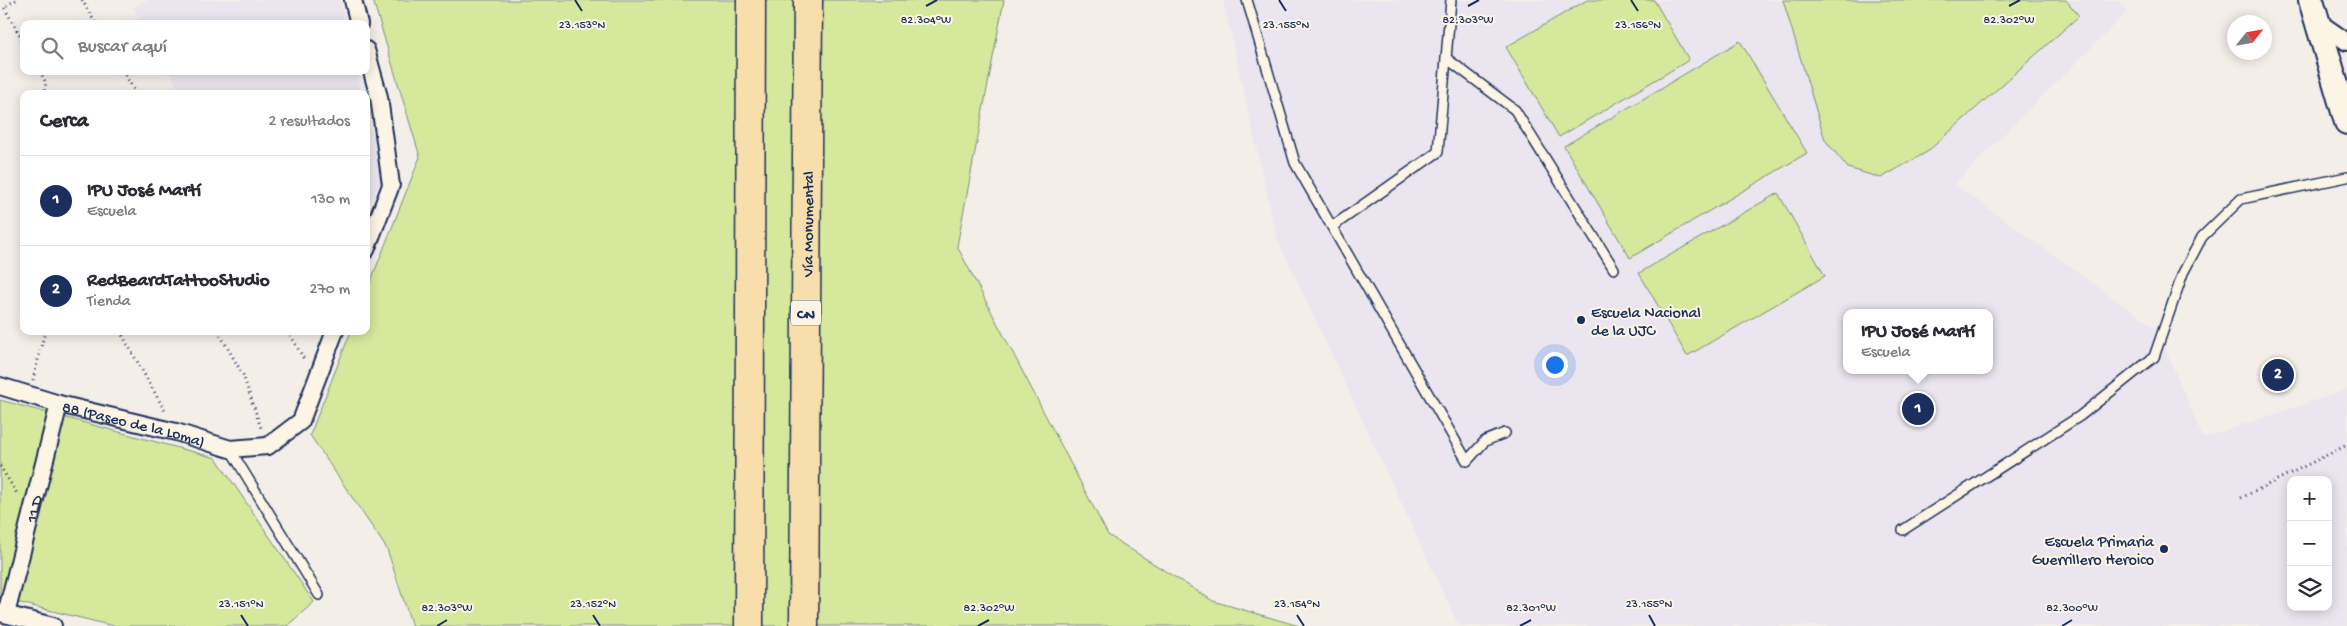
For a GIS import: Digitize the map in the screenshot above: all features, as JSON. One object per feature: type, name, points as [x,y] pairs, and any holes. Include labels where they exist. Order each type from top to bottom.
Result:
[{"type":"highway","points":[[749,626],[751,0]]},
{"type":"highway","name":"Vía Monumental","points":[[804,626],[808,0]]},
{"type":"main road","points":[[2314,11],[2347,122]]},
{"type":"street","points":[[353,0],[358,20]]},
{"type":"street","points":[[2314,11],[2347,42]]},
{"type":"street","points":[[370,64],[379,97],[391,185],[370,240]]},
{"type":"street","points":[[268,446],[301,421],[334,335]]},
{"type":"street","name":"88 (Paseo de la Loma)","points":[[0,386],[59,404],[176,432],[230,449],[268,446]]},
{"type":"street","name":"11 D","points":[[3,614],[31,515],[59,404]]},
{"type":"street","points":[[3,614],[53,626]]},
{"type":"lane","points":[[1247,0],[1294,163],[1333,226],[1384,320],[1466,461],[1485,441],[1505,433]]},
{"type":"lane","points":[[1333,226],[1438,152],[1450,0]]},
{"type":"lane","points":[[1446,58],[1515,110],[1614,269]]},
{"type":"lane","points":[[1904,530],[2080,416],[2154,357],[2184,273],[2202,237],[2241,199],[2347,177]]},
{"type":"lane","points":[[230,449],[319,595]]},
{"type":"path","points":[[16,0],[2,7],[20,36]]},
{"type":"path","points":[[82,0],[94,20]]},
{"type":"path","points":[[42,75],[46,83],[45,90]]},
{"type":"path","points":[[125,75],[134,90]]},
{"type":"path","points":[[29,395],[45,335]]},
{"type":"path","points":[[122,335],[176,432]]},
{"type":"path","points":[[220,335],[243,375],[268,446]]},
{"type":"path","points":[[290,335],[317,380]]},
{"type":"path","points":[[2241,498],[2347,446]]},
{"type":"path","points":[[0,466],[31,515]]},
{"type":"shaded area","points":[[147,0],[340,0],[344,20],[141,20],[133,7]]},
{"type":"shaded area","name":"Escuela Nacional de la UJC","points":[[1223,0],[2117,0],[2128,11],[1954,184],[2157,329],[2203,438],[2347,390],[2347,626],[1461,626],[1456,620],[1277,238]]},
{"type":"shaded area","points":[[171,75],[358,75],[362,90],[179,90]]},
{"type":"shaded area","points":[[370,125],[383,177],[370,202]]},
{"type":"green space","points":[[373,0],[1004,0],[957,246],[1108,535],[1213,601],[1299,626],[412,626],[387,549],[310,435],[349,335],[370,335],[370,283],[420,157]]},
{"type":"green space","points":[[1587,0],[1654,0],[1689,60],[1559,137],[1506,47]]},
{"type":"green space","points":[[1783,0],[2066,0],[2079,16],[1927,152],[1881,178],[1848,168],[1825,140]]},
{"type":"green space","points":[[1740,41],[1807,153],[1630,258],[1564,146]]},
{"type":"green space","points":[[1778,193],[1825,276],[1687,356],[1639,273]]},
{"type":"green space","points":[[0,400],[216,458],[314,602],[287,626],[113,626],[0,598]]},
{"type":"place","name":"Escuela Nacional de la UJC","points":[[1581,320]]},
{"type":"place","name":"RedBeardTattooStudio","points":[[2278,375]]},
{"type":"place","name":"IPU José Martí","points":[[1918,409]]},
{"type":"place","name":"Escuela Primaria Guerrillero Heroico","points":[[2164,549]]}]
